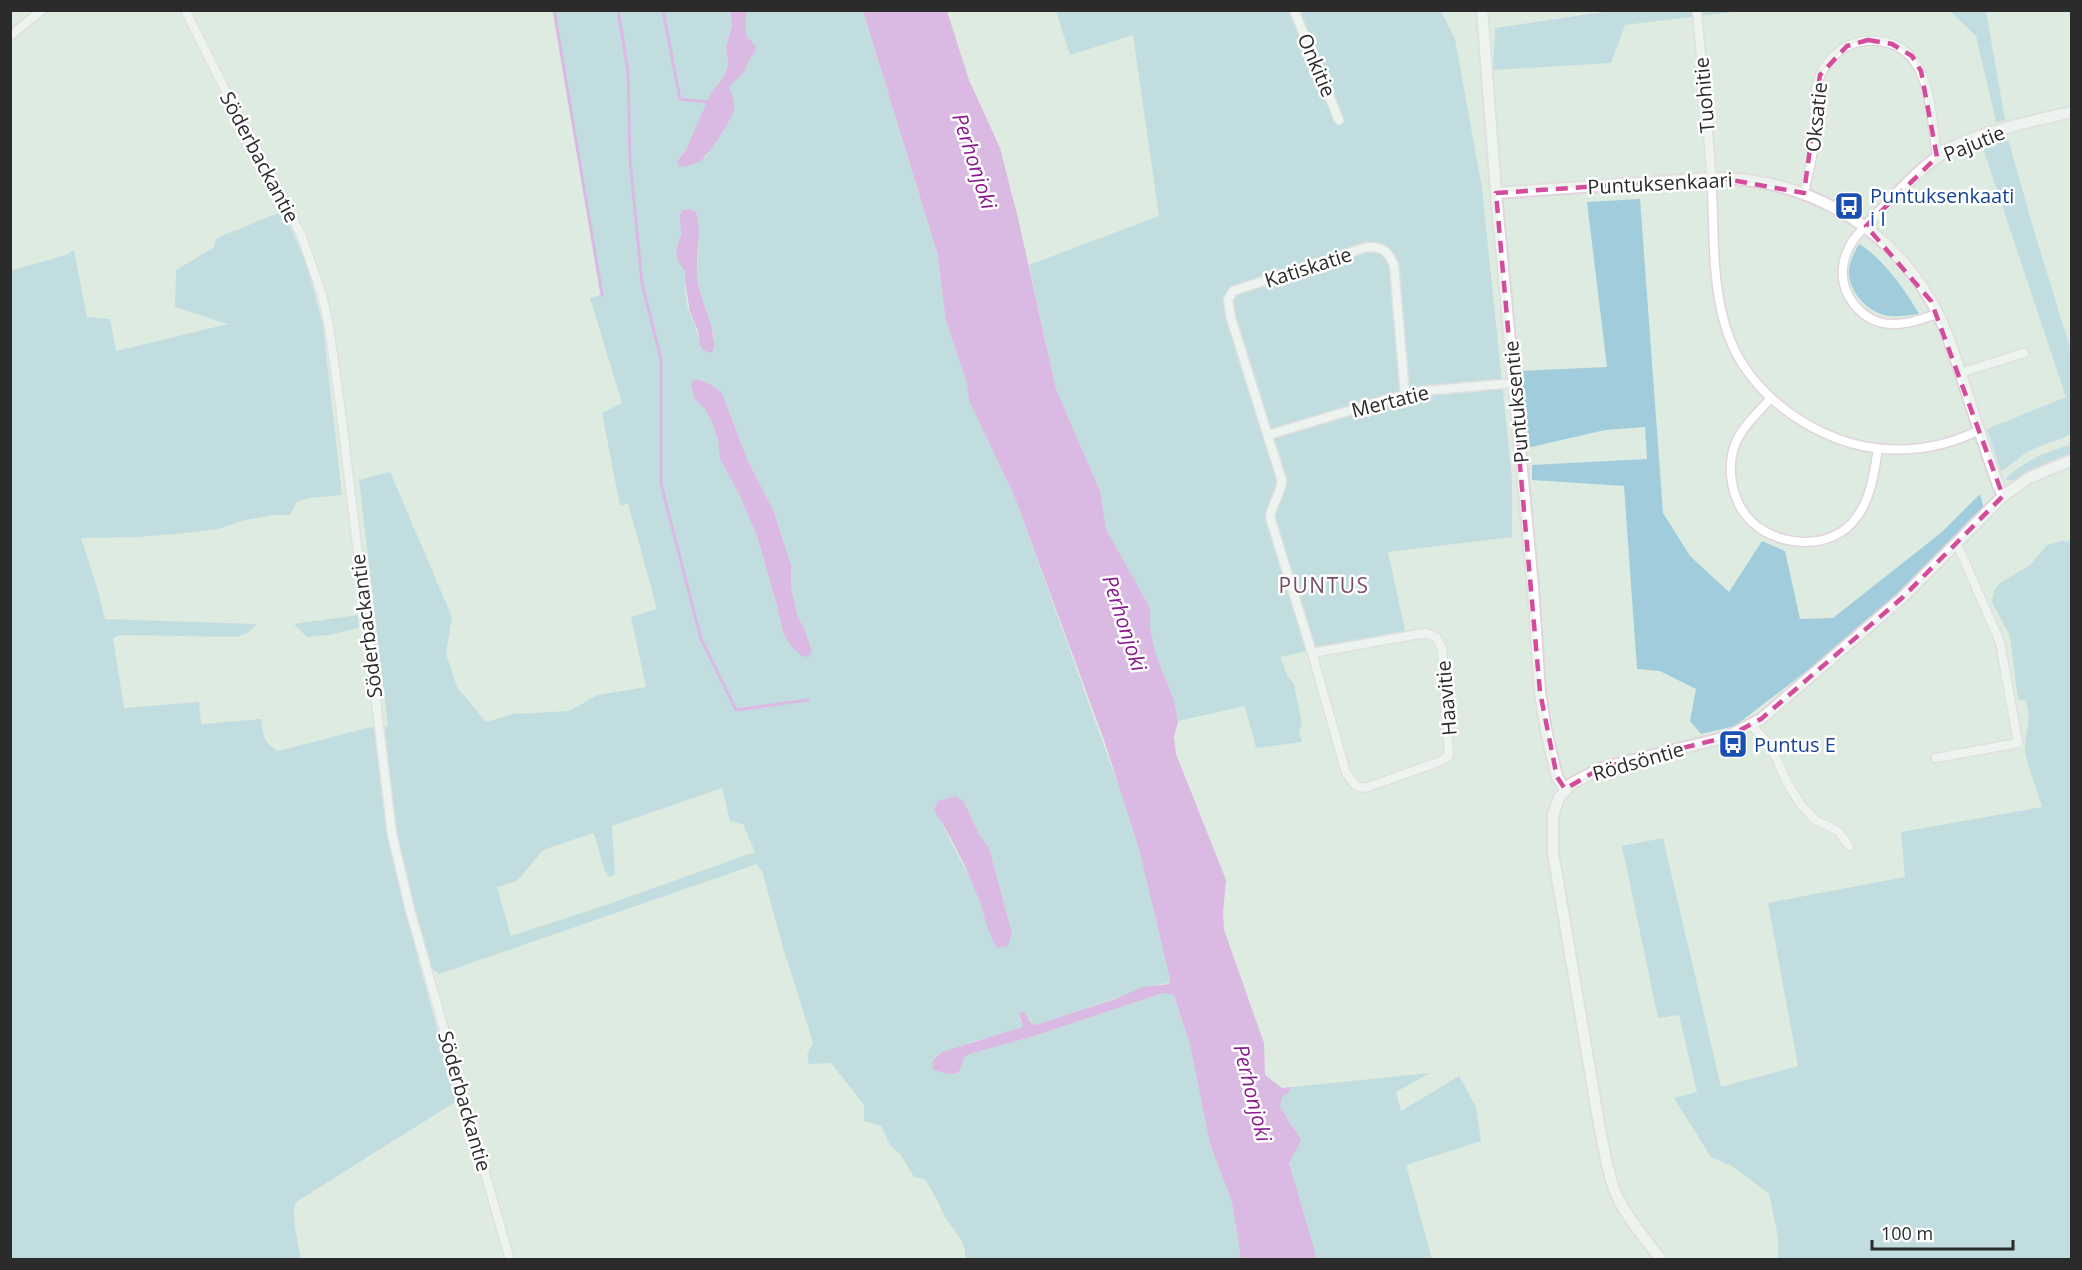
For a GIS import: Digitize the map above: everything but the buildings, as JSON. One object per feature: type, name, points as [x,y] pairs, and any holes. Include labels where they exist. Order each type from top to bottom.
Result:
[{"type":"street","points":[[10,36],[42,10]]},
{"type":"street","name":"Söderbackantie","points":[[185,10],[302,237],[322,295],[329,326],[340,405],[392,834],[410,909],[510,1260]]},
{"type":"street","name":"Onkitie","points":[[1294,10],[1340,120]]},
{"type":"street","name":"Puntuksentie","points":[[1482,10],[1496,193],[1533,586],[1540,692],[1557,777],[1565,789]]},
{"type":"street","name":"Tuohitie","points":[[1697,12],[1711,178],[1717,286],[1726,329],[1745,366],[1770,399]]},
{"type":"street","name":"Oksatie","points":[[1804,193],[1813,152],[1816,87],[1827,63],[1836,53],[1857,42],[1868,40],[1886,43],[1912,56],[1925,81],[1937,157]]},
{"type":"street","name":"Pajutie","points":[[1866,226],[1937,157],[1968,141],[2072,112]]},
{"type":"street","name":"Puntuksenkaari","points":[[1496,193],[1711,178],[1756,181],[1804,193],[1866,226],[1895,254],[1918,282],[1937,314],[1949,340],[1998,485],[2004,496]]},
{"type":"street","points":[[1866,226],[1850,244],[1845,254],[1842,273],[1845,291],[1859,310],[1869,319],[1889,324],[1912,322],[1937,314]]},
{"type":"street","name":"Katiskatie","points":[[1268,435],[1231,318],[1228,300],[1233,291],[1367,247],[1380,247],[1388,251],[1394,265],[1405,395]]},
{"type":"street","points":[[1960,373],[2024,353]]},
{"type":"street","name":"Mertatie","points":[[1268,435],[1422,391],[1514,383]]},
{"type":"street","points":[[1878,449],[1873,477],[1856,520],[1845,529],[1819,541],[1804,543],[1784,539],[1766,532],[1753,523],[1742,509],[1732,480],[1733,451],[1740,435],[1770,399],[1824,434],[1860,446],[1878,449],[1919,449],[1941,444],[1979,430]]},
{"type":"street","name":"Haavitie","points":[[1268,435],[1282,481],[1280,495],[1271,510],[1270,517],[1346,773],[1356,786],[1365,788],[1441,761],[1449,755],[1442,648],[1436,637],[1425,633],[1312,653]]},
{"type":"street","name":"Rödsöntie","points":[[1565,789],[1585,775],[1601,768],[1727,737],[1761,719],[1902,598],[2004,496],[2029,478],[2072,460]]},
{"type":"street","points":[[1936,758],[2018,743],[2000,642],[1957,544]]},
{"type":"street","points":[[1751,725],[1770,746],[1789,786],[1802,806],[1815,820],[1838,831],[1849,846]]},
{"type":"street","points":[[1565,789],[1553,814],[1553,853],[1601,1135],[1617,1195],[1661,1260]]},
{"type":"highlighted area","points":[[1868,40],[1892,44],[1912,56],[1921,71],[1937,157],[1866,226],[1931,301],[2003,496],[1902,598],[1761,719],[1727,737],[1601,768],[1565,789],[1557,777],[1540,692],[1496,193],[1720,178],[1804,193],[1820,75],[1847,46]]},
{"type":"shaded area","points":[[555,11],[730,11],[732,23],[726,47],[728,64],[725,75],[716,87],[686,150],[677,160],[706,157],[727,124],[732,107],[729,87],[744,72],[755,52],[746,35],[746,11],[863,11],[937,252],[946,321],[967,384],[969,401],[1014,495],[1121,793],[1139,849],[1170,979],[1169,983],[1155,985],[1035,1025],[1032,1024],[1030,1018],[1019,1018],[1024,1027],[975,1041],[935,1056],[939,1072],[958,1073],[963,1058],[968,1054],[1034,1036],[1163,993],[1174,995],[1190,1045],[1210,1144],[1232,1202],[1241,1259],[965,1259],[961,1240],[946,1219],[925,1179],[914,1177],[901,1155],[890,1145],[881,1126],[864,1121],[864,1105],[831,1063],[809,1064],[807,1055],[813,1043],[763,874],[757,864],[439,974],[418,959],[457,1101],[296,1202],[294,1222],[301,1259],[11,1259],[10,271],[66,255],[74,250],[87,317],[110,319],[116,351],[228,324],[175,307],[176,270],[213,248],[217,238],[283,211],[307,265],[323,326],[342,495],[309,498],[297,502],[290,515],[245,520],[218,529],[138,537],[81,538],[105,619],[257,624],[249,632],[237,637],[121,635],[113,638],[124,708],[199,702],[201,724],[261,719],[265,738],[278,751],[371,727],[388,726],[359,480],[390,472],[452,617],[446,654],[457,687],[486,722],[513,714],[569,711],[598,695],[646,687],[631,617],[657,609],[628,503],[620,506],[602,413],[622,403],[590,298],[601,295]],"holes":[[[681,225],[699,240],[697,274],[700,293],[715,338],[700,346],[687,304],[685,271],[677,252]],[[700,380],[722,393],[747,459],[774,512],[791,565],[791,587],[798,617],[812,651],[783,632],[757,536],[739,494],[720,459],[713,424],[705,409],[694,398]],[[722,788],[730,821],[743,824],[755,852],[511,936],[497,887],[517,881],[543,850],[593,833],[604,867],[610,877],[615,874],[612,826]],[[964,802],[979,834],[989,848],[1012,933],[985,919],[976,890],[941,822]]]},
{"type":"shaded area","points":[[1056,11],[1441,11],[1455,39],[1482,188],[1512,479],[1512,537],[1388,552],[1406,635],[1376,641],[1362,639],[1280,657],[1288,677],[1294,684],[1302,724],[1299,730],[1302,742],[1256,748],[1245,706],[1178,721],[1174,700],[1155,652],[1150,627],[1150,608],[1106,529],[1100,491],[1056,389],[1029,265],[1159,216],[1133,35],[1070,55]]},
{"type":"shaded area","points":[[1610,11],[1742,11],[1625,25],[1611,63],[1493,70],[1495,28]]},
{"type":"shaded area","points":[[1950,11],[1986,11],[2005,120],[1996,122],[1976,36]]},
{"type":"shaded area","points":[[2008,139],[2071,351],[2072,434],[2028,451],[2001,472],[1987,429],[2066,397],[1982,145]]},
{"type":"shaded area","points":[[1640,199],[1663,513],[1690,556],[1729,592],[1762,541],[1785,551],[1800,619],[1833,618],[1942,532],[1980,494],[1984,509],[1908,585],[1848,639],[1735,726],[1701,734],[1690,721],[1696,689],[1660,671],[1637,669],[1624,486],[1532,480],[1532,465],[1647,459],[1645,427],[1605,430],[1527,448],[1520,371],[1607,367],[1587,202]]},
{"type":"shaded area","points":[[1859,244],[1885,266],[1919,314],[1890,316],[1875,312],[1863,302],[1853,290],[1849,275],[1852,259]]},
{"type":"shaded area","points":[[2071,445],[2071,455],[2033,470],[2017,481],[2006,480],[2015,470],[2030,461]]},
{"type":"shaded area","points":[[2062,541],[2072,542],[2071,1259],[1778,1259],[1778,1237],[1769,1194],[1734,1167],[1711,1157],[1674,1098],[1697,1092],[1679,1015],[1658,1018],[1622,846],[1663,838],[1721,1087],[1798,1066],[1768,903],[1905,877],[1901,832],[2042,807],[2026,754],[2025,741],[2029,718],[2025,700],[2018,700],[2010,636],[1992,602],[1994,591],[2000,583],[2030,565],[2047,545]]},
{"type":"shaded area","points":[[358,615],[359,628],[329,635],[307,637],[294,624]]},
{"type":"shaded area","points":[[1430,1073],[1396,1092],[1401,1111],[1459,1076],[1476,1107],[1481,1141],[1406,1165],[1432,1259],[1317,1259],[1293,1184],[1289,1160],[1289,1125],[1280,1107],[1282,1097],[1292,1087]]},
{"type":"water","points":[[730,11],[746,11],[746,35],[756,47],[755,52],[744,72],[729,87],[734,101],[734,110],[719,138],[699,162],[680,167],[677,161],[686,150],[710,95],[725,75],[728,64],[726,47],[732,24]]},
{"type":"water","name":"Perhonjoki","points":[[863,11],[947,11],[969,80],[1000,148],[1056,389],[1100,491],[1106,529],[1150,608],[1150,627],[1155,652],[1174,700],[1178,721],[1174,737],[1176,754],[1226,880],[1224,930],[1264,1043],[1265,1075],[1282,1088],[1292,1087],[1282,1097],[1280,1107],[1301,1141],[1289,1163],[1317,1259],[1241,1259],[1232,1202],[1210,1144],[1190,1045],[1174,995],[1163,993],[1034,1036],[969,1054],[963,1058],[958,1073],[949,1074],[933,1070],[935,1058],[945,1051],[1023,1027],[1019,1013],[1024,1012],[1035,1025],[1115,999],[1143,987],[1169,984],[1170,979],[1139,849],[1104,740],[1014,495],[969,401],[967,384],[946,321],[937,252]]},
{"type":"water","points":[[690,209],[696,212],[698,221],[697,273],[713,332],[714,349],[711,353],[700,346],[698,331],[690,312],[685,271],[677,260],[676,252],[681,234],[680,215],[682,210]]},
{"type":"water","points":[[694,380],[711,385],[722,393],[747,459],[774,512],[791,565],[791,587],[798,617],[812,651],[808,657],[802,656],[795,650],[783,632],[757,536],[739,494],[720,459],[713,424],[705,409],[694,398],[691,384]]},
{"type":"water","points":[[956,796],[964,802],[979,834],[989,848],[1012,933],[1008,946],[997,948],[993,941],[967,871],[934,810],[938,801]]},
{"type":"waterway","points":[[554,10],[602,295]]},
{"type":"waterway","points":[[618,10],[628,72],[630,160],[642,283],[661,359],[661,484],[701,639],[736,710],[808,700]]},
{"type":"waterway","points":[[663,10],[680,99],[707,102]]},
{"type":"place","name":"Puntuksenkaati i I","points":[[1849,206]]},
{"type":"place","name":"Puntus E","points":[[1733,744]]},
{"type":"district","name":"PUNTUS","points":[[1324,585]]}]
